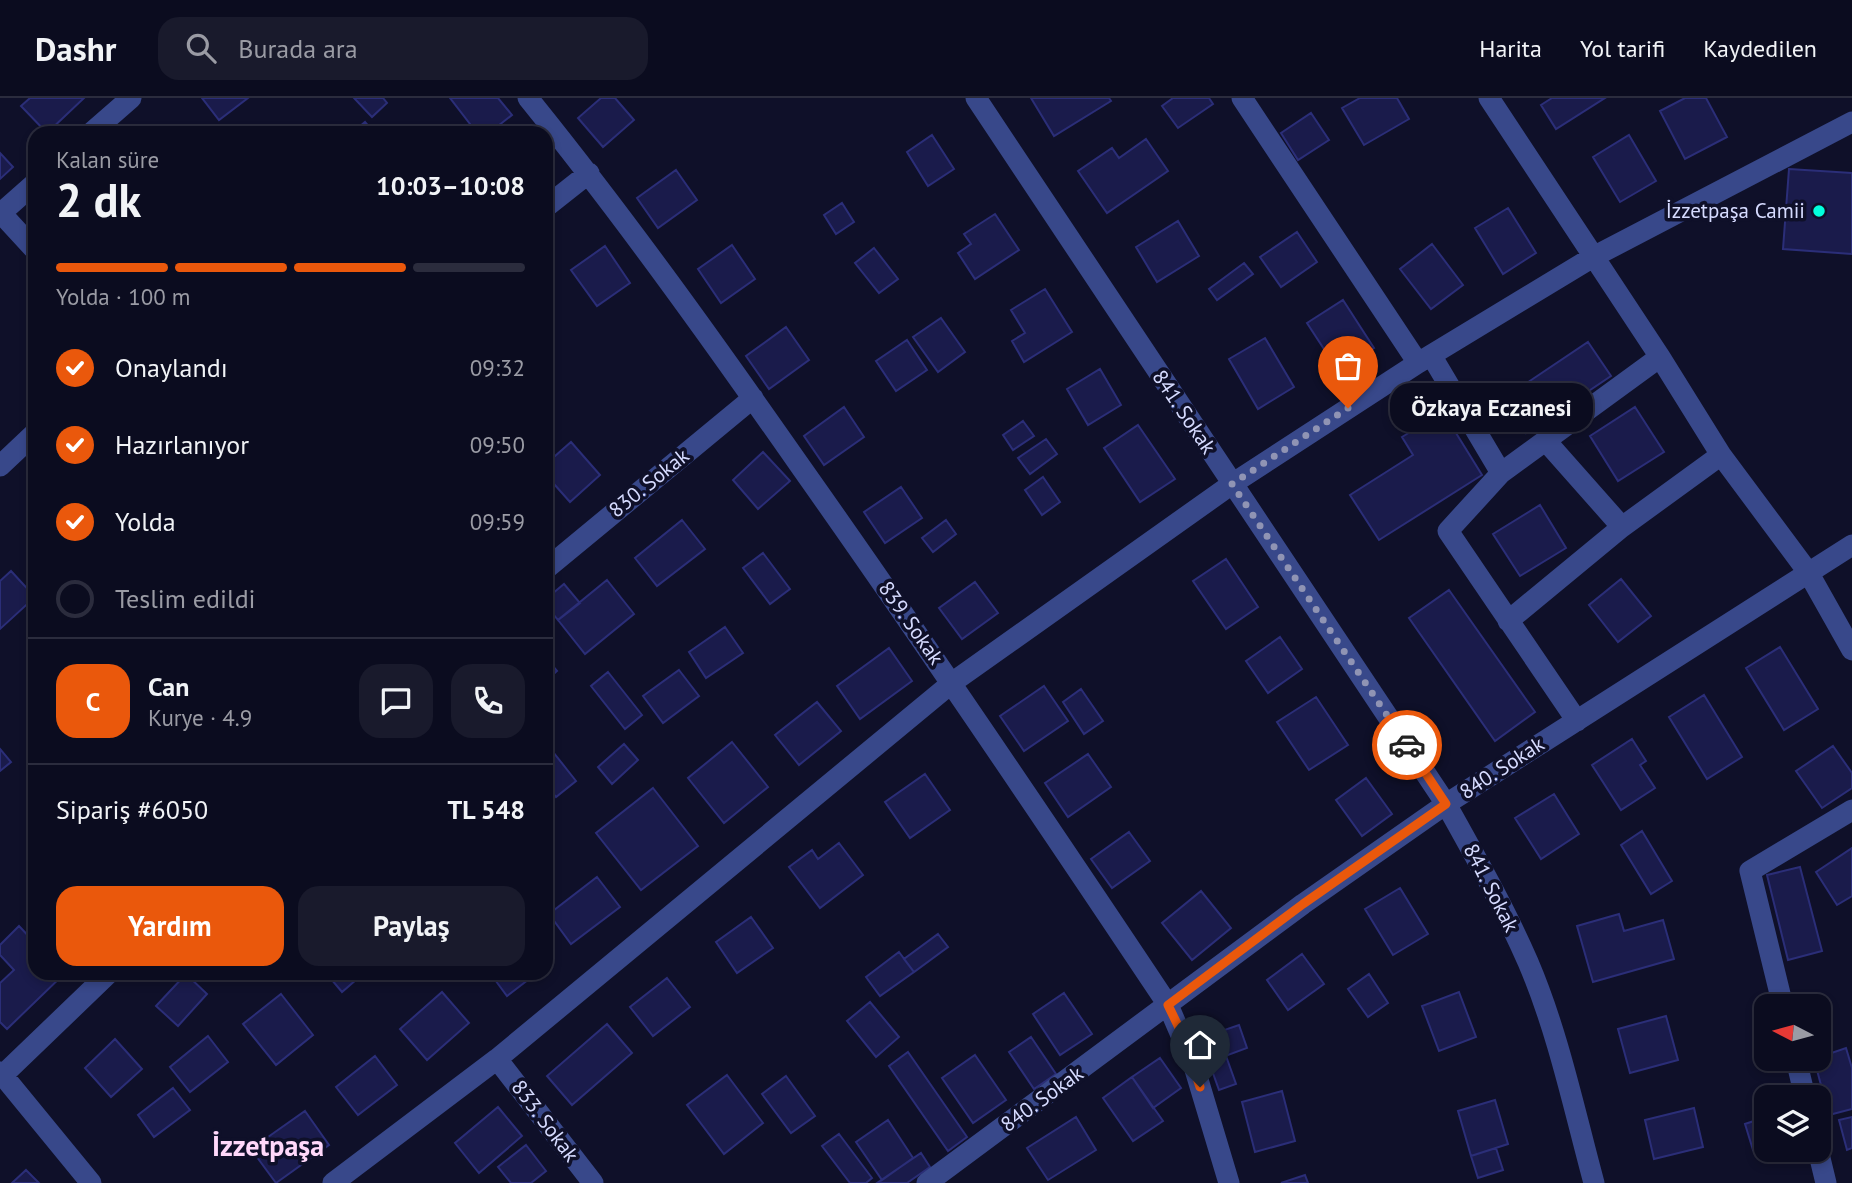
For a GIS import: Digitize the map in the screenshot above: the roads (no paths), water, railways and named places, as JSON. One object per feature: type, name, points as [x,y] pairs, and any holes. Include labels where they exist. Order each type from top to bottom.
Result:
[{"type":"street","name":"839. Sokak","points":[[528,98],[551,126]]},
{"type":"street","name":"841. Sokak","points":[[976,98],[1446,804],[1495,891],[1528,963],[1548,1018],[1594,1183]]},
{"type":"street","points":[[1242,98],[1425,359],[1501,473]]},
{"type":"street","points":[[1489,98],[1660,357],[1721,456],[1808,572],[1852,650]]},
{"type":"street","points":[[98,126],[125,100]]},
{"type":"street","points":[[333,1183],[497,1059],[953,682],[1232,484],[1425,359],[1592,257],[1852,122]]},
{"type":"street","name":"839. Sokak","points":[[553,129],[589,173],[753,398],[953,682],[1168,1005],[1193,1063],[1229,1183]]},
{"type":"street","points":[[553,201],[589,173]]},
{"type":"street","points":[[28,189],[1,213],[28,242]]},
{"type":"street","points":[[1577,721],[1448,531],[1501,473],[1660,357]]},
{"type":"street","name":"830. Sokak","points":[[553,563],[753,398]]},
{"type":"street","points":[[0,466],[28,440]]},
{"type":"street","points":[[1545,440],[1622,527]]},
{"type":"street","points":[[1508,621],[1622,527],[1721,456]]},
{"type":"street","name":"840. Sokak","points":[[927,1183],[1303,904],[1446,804],[1852,545]]},
{"type":"street","points":[[1780,994],[1750,871],[1852,810]]},
{"type":"street","points":[[91,1183],[1,1074],[102,980]]},
{"type":"street","name":"833. Sokak","points":[[497,1059],[593,1183]]},
{"type":"street","points":[[1821,1162],[1826,1183]]},
{"type":"place","name":"İzzetpaşa Camii","points":[[1819,211]]},
{"type":"place","name":"Özkaya Eczanesi","points":[[1348,408]]},
{"type":"district","name":"İzzetpaşa","points":[[268,1146]]}]
